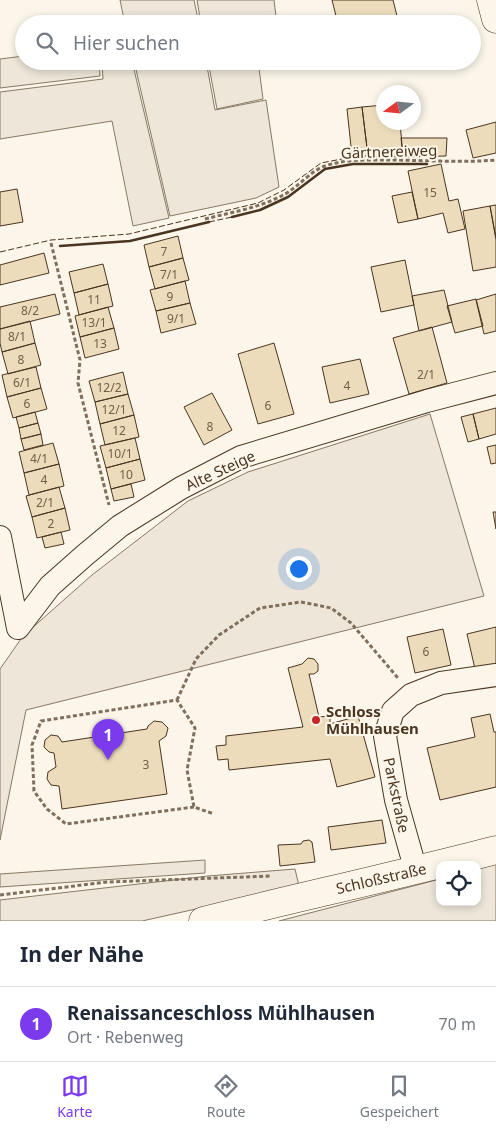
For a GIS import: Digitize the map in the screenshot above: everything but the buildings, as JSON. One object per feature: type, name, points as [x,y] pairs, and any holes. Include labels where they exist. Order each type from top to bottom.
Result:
[{"type":"street","points":[[491,0],[496,19]]},
{"type":"street","name":"Alte Steige","points":[[0,536],[18,628],[50,586],[120,526],[181,488],[233,461],[427,401],[496,383]]},
{"type":"street","name":"Parkstraße","points":[[416,871],[396,800],[385,736],[393,711],[412,696],[441,683],[496,675]]},
{"type":"street","name":"Schloßstraße","points":[[203,921],[324,891],[416,871],[496,850]]},
{"type":"path","name":"Gärtnereiweg","points":[[205,219],[258,206],[286,193],[324,166],[352,160],[445,160],[474,162],[496,160]]},
{"type":"path","points":[[51,243],[80,360],[78,383],[109,506]]},
{"type":"path","points":[[177,700],[196,659],[219,635],[260,608],[301,602],[331,608],[351,623],[378,652],[412,696]]},
{"type":"path","points":[[177,700],[195,728],[188,770],[194,807]]},
{"type":"path","points":[[177,700],[41,721],[32,745],[34,791],[48,809],[66,824],[194,807],[214,814]]},
{"type":"path","points":[[0,895],[107,882],[279,876]]},
{"type":"shaded area","points":[[120,0],[194,0],[197,15],[123,15]]},
{"type":"shaded area","points":[[197,0],[274,0],[276,15],[200,15]]},
{"type":"shaded area","points":[[15,57],[15,70],[100,70],[100,76],[0,88],[0,59]]},
{"type":"shaded area","points":[[102,70],[134,70],[169,218],[133,226],[112,121],[0,139],[0,92],[103,79]]},
{"type":"shaded area","points":[[136,70],[208,70],[215,110],[266,100],[279,187],[256,198],[170,216]]},
{"type":"shaded area","points":[[210,70],[259,70],[263,99],[217,109]]},
{"type":"shaded area","points":[[430,414],[484,596],[26,710],[0,840],[0,669],[23,636],[92,575],[188,501],[248,472]]},
{"type":"shaded area","points":[[205,860],[205,873],[0,887],[0,874]]},
{"type":"shaded area","points":[[496,864],[496,921],[279,921],[436,880],[436,906],[481,906],[481,868]]},
{"type":"shaded area","points":[[295,869],[299,886],[142,921],[0,921],[0,900],[208,876]]},
{"type":"fence","points":[[0,252],[51,240],[129,234],[258,203],[284,190],[321,163],[352,157]]},
{"type":"fence","points":[[209,222],[232,217]]},
{"type":"wall","points":[[232,217],[260,210],[288,197],[325,169],[353,164],[427,164]]},
{"type":"wall","points":[[60,246],[130,241],[209,222]]},
{"type":"place","name":"Schloss Mühlhausen","points":[[316,720]]},
{"type":"place","name":"Renaissanceschloss Mühlhausen","points":[[108,760]]}]
